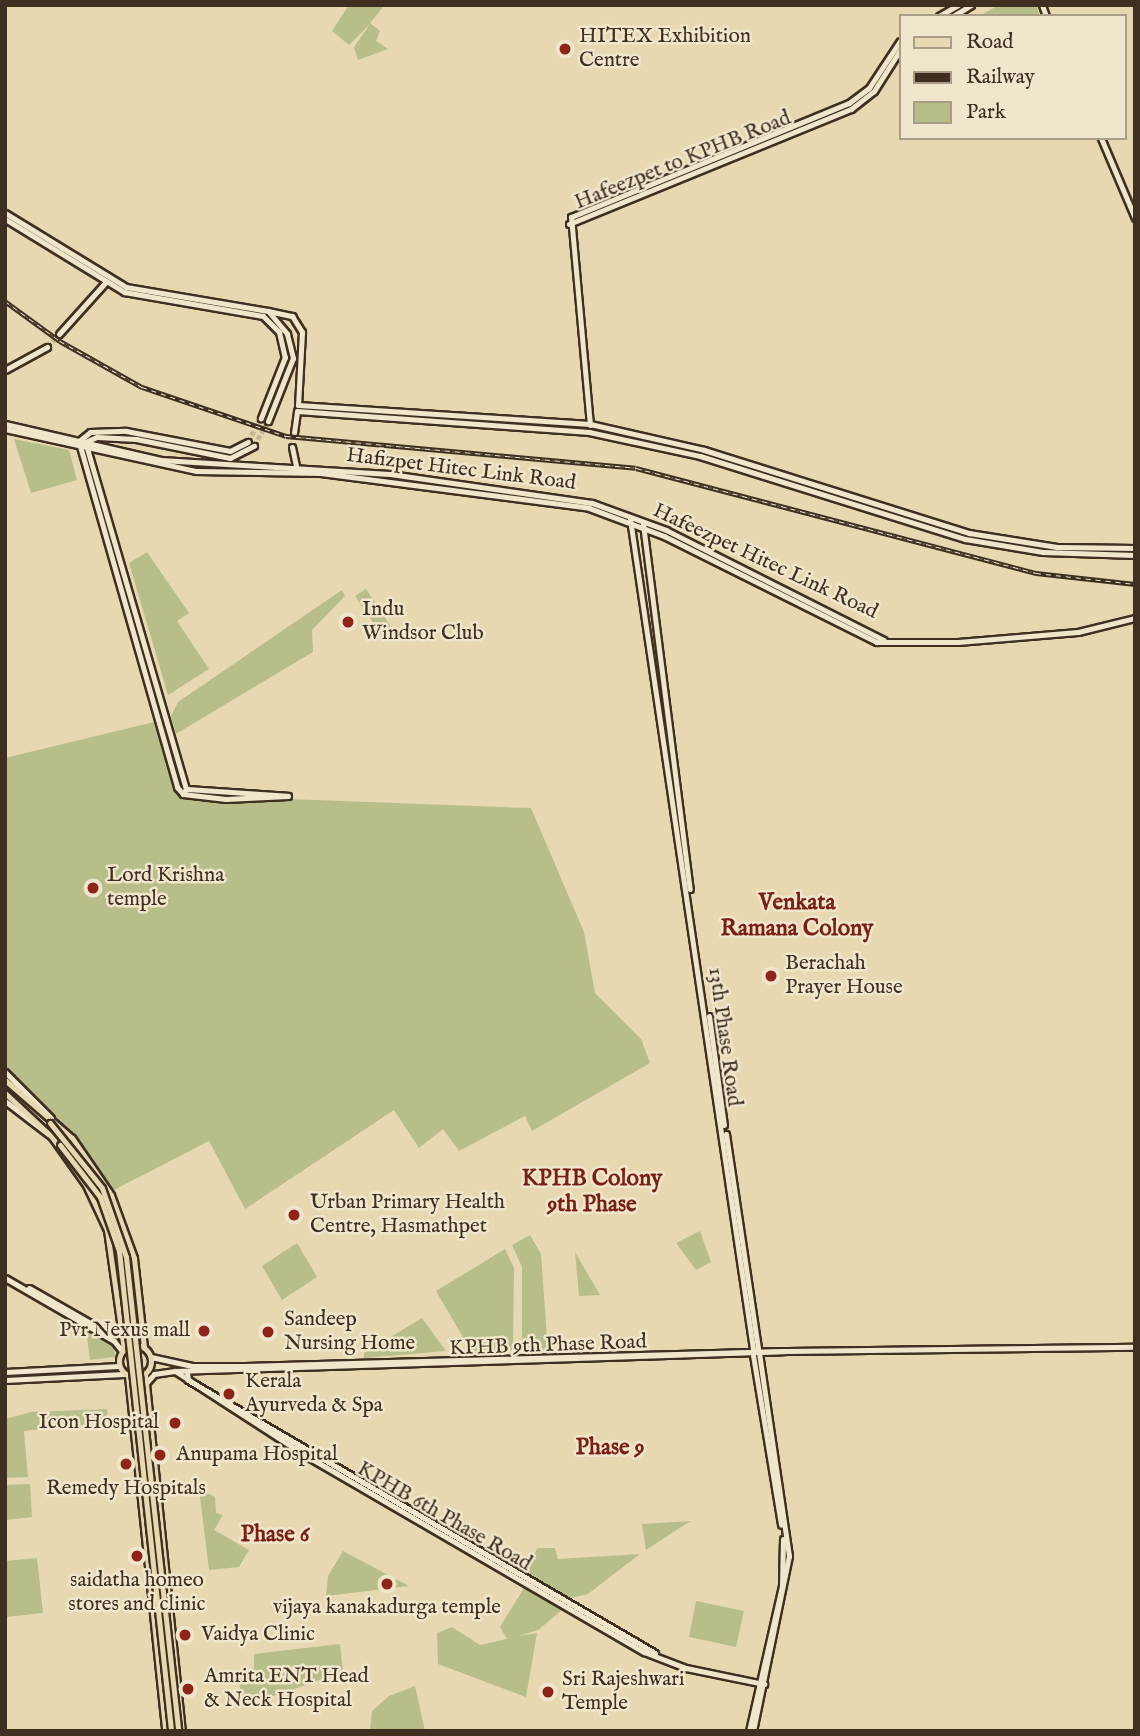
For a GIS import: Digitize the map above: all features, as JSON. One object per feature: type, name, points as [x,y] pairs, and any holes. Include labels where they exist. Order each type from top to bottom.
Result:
[{"type":"main road","points":[[5,1080],[88,1156],[111,1195],[134,1258],[144,1347],[151,1357],[145,1374],[180,1731]]},
{"type":"main road","points":[[5,1093],[60,1145],[100,1197],[119,1251],[171,1731]]},
{"type":"main road","points":[[48,1119],[102,1188],[126,1257],[180,1731]]},
{"type":"main road","points":[[50,1135],[103,1219],[119,1300],[123,1350],[119,1366],[126,1375],[165,1731]]},
{"type":"main road","points":[[119,1300],[138,1298]]},
{"type":"main road","points":[[123,1350],[144,1347]]},
{"type":"main road","points":[[126,1375],[145,1374]]},
{"type":"main road","points":[[143,1511],[159,1509]]},
{"type":"street","points":[[942,14],[958,5]]},
{"type":"street","points":[[569,224],[581,211],[849,103],[869,88],[898,44]]},
{"type":"street","name":"Hafeezpet to KPHB Road","points":[[589,432],[569,224],[851,109],[874,91],[898,53]]},
{"type":"street","points":[[1102,140],[1132,205],[1135,218]]},
{"type":"street","points":[[5,213],[106,282],[292,316],[302,332],[294,433]]},
{"type":"street","points":[[5,219],[97,278],[136,296],[238,308],[272,324],[282,340],[285,366],[261,418]]},
{"type":"street","points":[[96,293],[97,278]]},
{"type":"street","points":[[106,282],[59,334],[96,293],[106,282]]},
{"type":"street","points":[[268,311],[283,326],[293,358],[268,421]]},
{"type":"street","points":[[5,369],[46,346]]},
{"type":"street","points":[[297,408],[590,424],[704,450],[969,533],[1057,547],[1135,548]]},
{"type":"street","points":[[297,408],[589,432],[700,456],[965,539],[1043,552],[1135,555]]},
{"type":"street","points":[[5,427],[196,471],[321,472],[554,501],[630,519]]},
{"type":"street","points":[[185,791],[103,523],[83,444],[90,432],[126,431],[230,451],[251,444]]},
{"type":"street","name":"Hafizpet Hitec Link Road","points":[[83,444],[211,466],[298,467],[556,496],[630,519]]},
{"type":"street","points":[[292,447],[291,461],[298,467]]},
{"type":"street","name":"Hafeezpet Hitec Link Road","points":[[630,519],[665,533],[856,632],[884,640],[958,642],[1078,632],[1135,618]]},
{"type":"street","name":"13th Phase Road","points":[[630,519],[789,1556],[751,1731]]},
{"type":"street","name":"13th Phase Road","points":[[643,524],[646,574],[686,876]]},
{"type":"street","points":[[637,575],[646,574]]},
{"type":"street","points":[[185,791],[288,796],[226,799],[185,791]]},
{"type":"street","points":[[5,1072],[48,1119]]},
{"type":"street","points":[[5,1101],[50,1135]]},
{"type":"street","points":[[5,1276],[112,1334],[122,1329]]},
{"type":"street","points":[[5,1276],[114,1341],[123,1350]]},
{"type":"street","name":"KPHB 9th Phase Road","points":[[146,1383],[154,1374],[175,1371],[775,1351],[1135,1347]]},
{"type":"street","name":"KPHB 9th Phase Road","points":[[151,1357],[192,1366],[245,1366],[756,1352]]},
{"type":"street","points":[[5,1372],[119,1366]]},
{"type":"street","name":"KPHB 6th Phase Road","points":[[175,1371],[362,1488],[666,1661],[762,1684]]},
{"type":"street","name":"KPHB 6th Phase Road","points":[[187,1372],[188,1380],[666,1661]]},
{"type":"street","points":[[5,1380],[126,1375]]},
{"type":"green space","points":[[349,5],[383,7],[370,23],[380,31],[376,41],[388,49],[358,60],[354,47],[370,24],[349,45],[332,31]]},
{"type":"green space","points":[[999,5],[1036,5],[1039,14],[983,14]]},
{"type":"green space","points":[[14,439],[69,450],[77,480],[31,493]]},
{"type":"green space","points":[[147,552],[189,613],[177,621],[209,669],[168,695],[129,563]]},
{"type":"green space","points":[[366,589],[393,630],[383,637],[355,596]]},
{"type":"green space","points":[[342,590],[345,596],[312,630],[313,652],[176,734],[171,716],[178,702]]},
{"type":"green space","points":[[154,722],[179,795],[531,808],[584,932],[595,993],[641,1039],[650,1063],[532,1131],[525,1116],[459,1151],[443,1129],[419,1148],[394,1110],[245,1209],[209,1141],[112,1191],[76,1141],[5,1074],[5,758]]},
{"type":"green space","points":[[700,1231],[711,1262],[696,1270],[676,1243]]},
{"type":"green space","points":[[530,1235],[541,1254],[548,1351],[522,1350],[522,1267],[512,1245]]},
{"type":"green space","points":[[297,1243],[317,1277],[282,1300],[262,1266]]},
{"type":"green space","points":[[505,1249],[514,1268],[513,1350],[474,1356],[436,1291]]},
{"type":"green space","points":[[575,1252],[600,1295],[579,1296]]},
{"type":"green space","points":[[422,1318],[446,1351],[364,1358],[364,1353]]},
{"type":"green space","points":[[86,1329],[114,1344],[115,1357],[90,1360]]},
{"type":"green space","points":[[107,1409],[108,1422],[24,1431],[28,1477],[5,1478],[5,1419],[31,1412]]},
{"type":"green space","points":[[30,1484],[32,1517],[5,1520],[5,1485]]},
{"type":"green space","points":[[199,1489],[215,1497],[216,1513],[223,1515],[214,1530],[249,1550],[239,1567],[209,1570]]},
{"type":"green space","points":[[691,1521],[678,1529],[646,1550],[642,1524]]},
{"type":"green space","points":[[537,1548],[555,1548],[558,1559],[640,1554],[588,1594],[571,1598],[527,1574]]},
{"type":"green space","points":[[343,1551],[409,1586],[326,1596],[328,1576]]},
{"type":"green space","points":[[37,1558],[43,1613],[6,1617],[5,1561]]},
{"type":"green space","points":[[524,1588],[562,1610],[538,1630],[518,1636],[537,1633],[526,1697],[438,1664],[437,1633],[452,1627],[480,1645],[507,1639],[500,1627]]},
{"type":"green space","points":[[696,1601],[744,1611],[736,1647],[689,1637]]},
{"type":"green space","points":[[340,1644],[343,1672],[242,1707],[238,1670],[254,1668],[254,1654]]},
{"type":"green space","points":[[415,1686],[425,1731],[370,1731],[372,1711],[389,1696]]},
{"type":"tunnel","points":[[47,347],[59,334]]},
{"type":"tunnel","points":[[248,442],[261,418]]},
{"type":"tunnel","points":[[254,446],[268,421]]},
{"type":"tunnel","points":[[292,447],[294,433]]},
{"type":"railway","points":[[5,301],[60,341],[142,387],[286,436],[636,468],[1036,573],[1135,584]]},
{"type":"place","name":"HITEX Exhibition Centre","points":[[565,49]]},
{"type":"place","name":"Indu Windsor Club","points":[[348,622]]},
{"type":"place","name":"Lord Krishna temple","points":[[93,888]]},
{"type":"place","name":"Berachah Prayer House","points":[[771,976]]},
{"type":"place","name":"Urban Primary Health Centre, Hasmathpet","points":[[294,1215]]},
{"type":"place","name":"Pvr Nexus mall","points":[[204,1331]]},
{"type":"place","name":"Sandeep Nursing Home","points":[[268,1332]]},
{"type":"place","name":"Kerala Ayurveda & Spa","points":[[229,1394]]},
{"type":"place","name":"Icon Hospital","points":[[175,1423]]},
{"type":"place","name":"Anupama Hospital","points":[[160,1455]]},
{"type":"place","name":"Remedy Hospitals","points":[[126,1464]]},
{"type":"place","name":"saidatha homeo stores and clinic","points":[[137,1556]]},
{"type":"place","name":"vijaya kanakadurga temple","points":[[387,1584]]},
{"type":"place","name":"Vaidya Clinic","points":[[185,1635]]},
{"type":"place","name":"Amrita ENT Head & Neck Hospital","points":[[188,1689]]},
{"type":"place","name":"Sri Rajeshwari Temple","points":[[548,1692]]},
{"type":"district","name":"Venkata Ramana Colony","points":[[797,916]]},
{"type":"district","name":"KPHB Colony 9th Phase","points":[[592,1192]]},
{"type":"district","name":"Phase 9","points":[[610,1448]]},
{"type":"district","name":"Phase 6","points":[[275,1535]]}]
